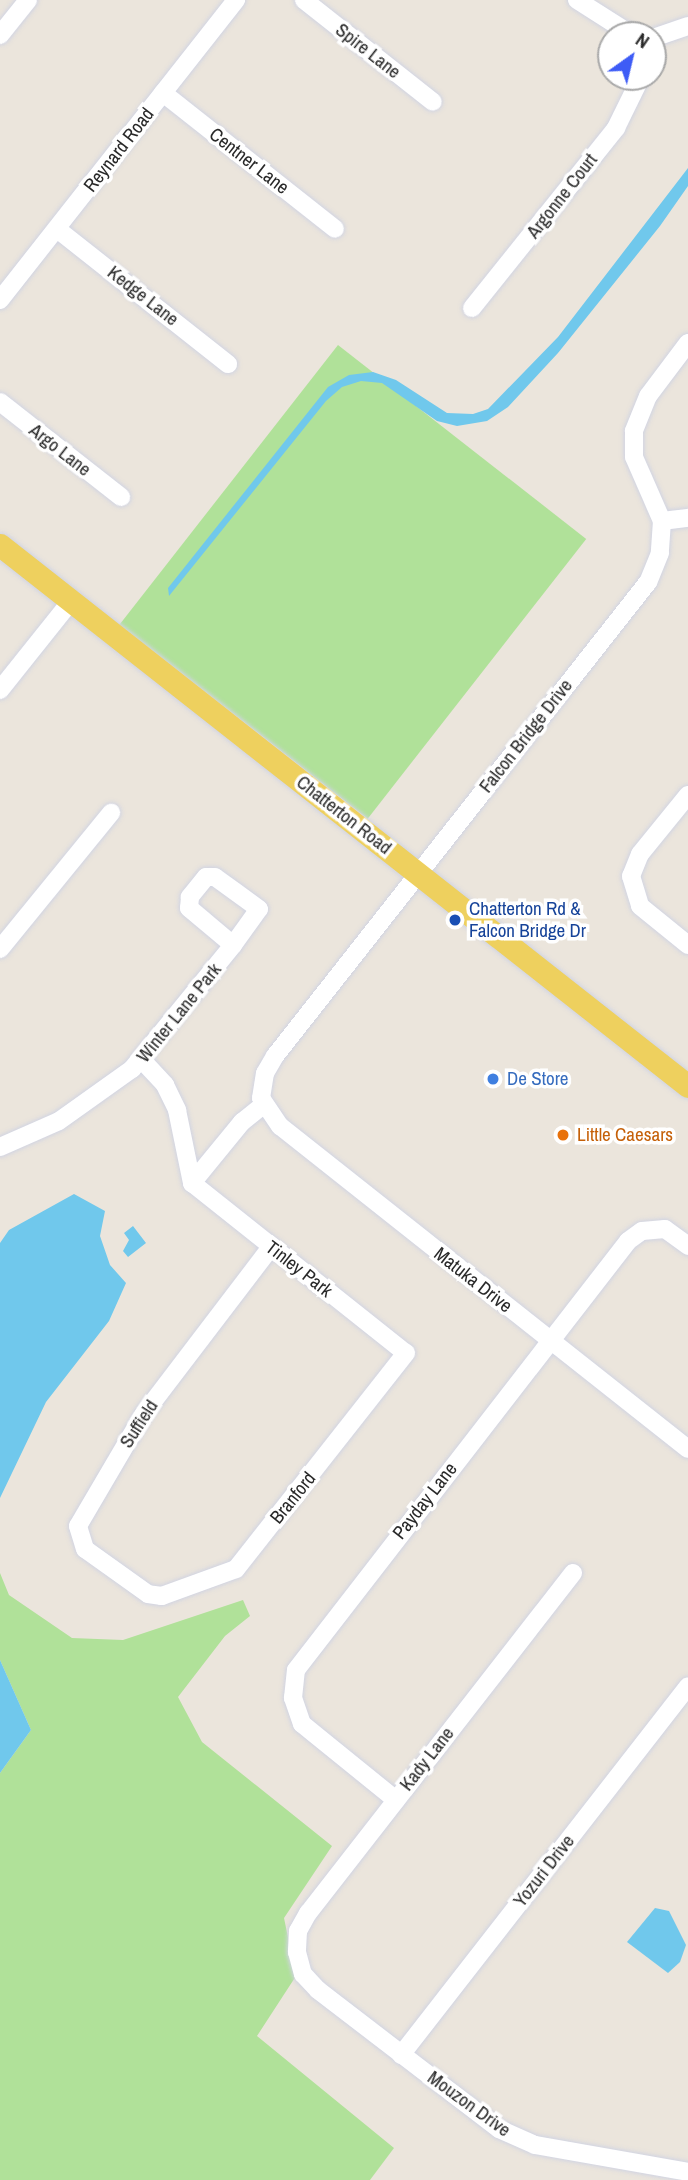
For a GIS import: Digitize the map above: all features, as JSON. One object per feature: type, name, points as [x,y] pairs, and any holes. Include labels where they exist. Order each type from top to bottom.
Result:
[{"type":"main road","name":"Chatterton Road","points":[[0,545],[688,1086]]},
{"type":"street","points":[[0,35],[27,0]]},
{"type":"street","name":"Reynard Road","points":[[0,300],[236,0]]},
{"type":"street","name":"Spire Lane","points":[[304,0],[433,102]]},
{"type":"street","points":[[577,0],[610,21]]},
{"type":"street","points":[[667,33],[688,26]]},
{"type":"street","name":"Argonne Court","points":[[472,308],[616,128],[634,91]]},
{"type":"street","name":"Centner Lane","points":[[163,93],[335,229]]},
{"type":"street","name":"Kedge Lane","points":[[57,229],[228,364]]},
{"type":"street","points":[[688,343],[642,406],[625,447],[662,522],[688,518]]},
{"type":"street","name":"Argo Lane","points":[[0,402],[121,497]]},
{"type":"street","name":"Falcon Bridge Drive","points":[[262,1106],[263,1082],[275,1056],[648,582],[660,553],[662,522]]},
{"type":"street","points":[[0,690],[71,601]]},
{"type":"street","points":[[688,795],[640,853],[631,884],[646,912],[688,945]]},
{"type":"street","points":[[0,949],[111,813]]},
{"type":"street","name":"Winter Lane Park","points":[[0,1147],[59,1121],[108,1090],[142,1060],[233,945],[259,909],[215,877],[206,877],[190,897],[189,908],[233,945]]},
{"type":"street","points":[[142,1060],[166,1086],[177,1110],[192,1183]]},
{"type":"street","points":[[192,1183],[242,1122],[262,1106]]},
{"type":"street","name":"Matuka Drive","points":[[262,1106],[280,1126],[688,1449]]},
{"type":"street","name":"Tinley Park","points":[[192,1183],[406,1353]]},
{"type":"street","name":"Payday Lane","points":[[396,1800],[302,1724],[293,1698],[294,1677],[303,1657],[634,1235],[665,1229],[684,1243]]},
{"type":"street","name":"Suffield","points":[[148,1594],[85,1549],[78,1526],[143,1415],[271,1247]]},
{"type":"street","name":"Branford","points":[[148,1594],[162,1596],[229,1573],[241,1564],[406,1353]]},
{"type":"street","name":"Kady Lane","points":[[297,1952],[298,1931],[308,1913],[573,1573]]},
{"type":"street","name":"Yozuri Drive","points":[[401,2055],[688,1686]]},
{"type":"street","name":"Mouzon Drive","points":[[297,1952],[303,1973],[318,1990],[401,2055],[517,2139],[688,2172]]},
{"type":"green space","points":[[338,345],[586,539],[368,819],[119,625]]},
{"type":"green space","points":[[0,1573],[9,1595],[72,1638],[123,1640],[243,1600],[250,1616],[225,1636],[178,1697],[202,1742],[332,1846],[284,1918],[296,1976],[257,2036],[394,2148],[370,2180],[0,2180],[0,1773],[31,1730],[0,1660]]},
{"type":"water","points":[[688,168],[688,186],[660,226],[558,353],[508,407],[487,421],[457,426],[437,421],[382,383],[361,381],[342,387],[326,401],[169,596],[168,588],[328,387],[349,375],[373,372],[396,380],[447,413],[473,414],[488,409],[558,337]]},
{"type":"water","points":[[74,1194],[105,1211],[100,1236],[110,1265],[126,1283],[109,1321],[46,1402],[0,1498],[0,1243],[9,1230]]},
{"type":"water","points":[[133,1226],[146,1243],[128,1257],[123,1251],[129,1240],[124,1233]]},
{"type":"water","points":[[0,1660],[31,1730],[0,1773]]},
{"type":"water","points":[[655,1908],[669,1911],[686,1945],[680,1962],[668,1973],[627,1942]]},
{"type":"place","name":"Chatterton Rd & Falcon Bridge Dr","points":[[455,920]]},
{"type":"place","name":"De Store","points":[[493,1079]]},
{"type":"place","name":"Little Caesars","points":[[563,1135]]}]
